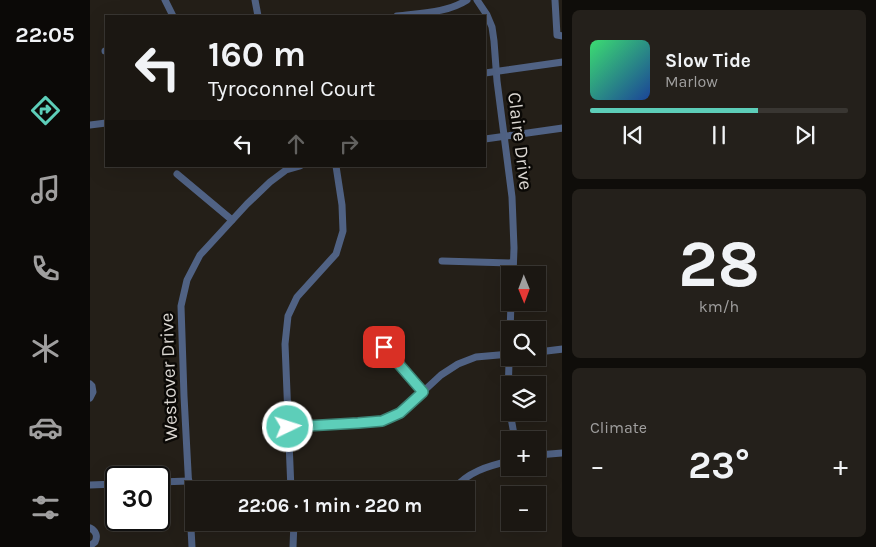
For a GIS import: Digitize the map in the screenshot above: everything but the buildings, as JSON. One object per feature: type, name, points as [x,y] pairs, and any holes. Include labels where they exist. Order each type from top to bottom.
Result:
[{"type":"street","points":[[166,0],[173,15]]},
{"type":"street","points":[[256,0],[258,15]]},
{"type":"street","points":[[404,15],[441,10],[453,7],[467,0]]},
{"type":"street","name":"Claire Drive","points":[[476,0],[487,15],[492,27],[512,197],[513,263]]},
{"type":"street","points":[[555,0],[557,35],[562,36]]},
{"type":"street","points":[[486,72],[562,62]]},
{"type":"street","points":[[90,125],[105,123]]},
{"type":"street","points":[[486,139],[562,128]]},
{"type":"street","name":"Westover Drive","points":[[189,481],[181,306],[187,280],[200,255],[232,220],[270,182],[286,170],[296,167]]},
{"type":"street","points":[[291,481],[285,344],[288,316],[297,297],[336,254],[342,231],[342,205],[336,167]]},
{"type":"street","points":[[177,174],[232,220]]},
{"type":"street","points":[[442,261],[513,263]]},
{"type":"street","points":[[384,347],[423,392]]},
{"type":"street","points":[[546,351],[562,348]]},
{"type":"street","points":[[288,427],[382,421],[400,413],[441,375],[458,364],[476,357],[501,355]]},
{"type":"street","points":[[90,384],[93,392],[90,398]]},
{"type":"street","points":[[546,454],[562,453]]},
{"type":"street","points":[[461,481],[466,476],[486,467],[501,463]]},
{"type":"street","points":[[170,482],[185,481]]},
{"type":"street","points":[[90,485],[105,484]]},
{"type":"street","points":[[90,528],[94,530],[97,536],[95,542],[90,546]]},
{"type":"street","name":"Westover Drive","points":[[191,531],[192,547]]},
{"type":"street","points":[[293,547],[294,531]]},
{"type":"route","points":[[288,427],[382,421],[400,413],[423,392],[384,347]]}]
